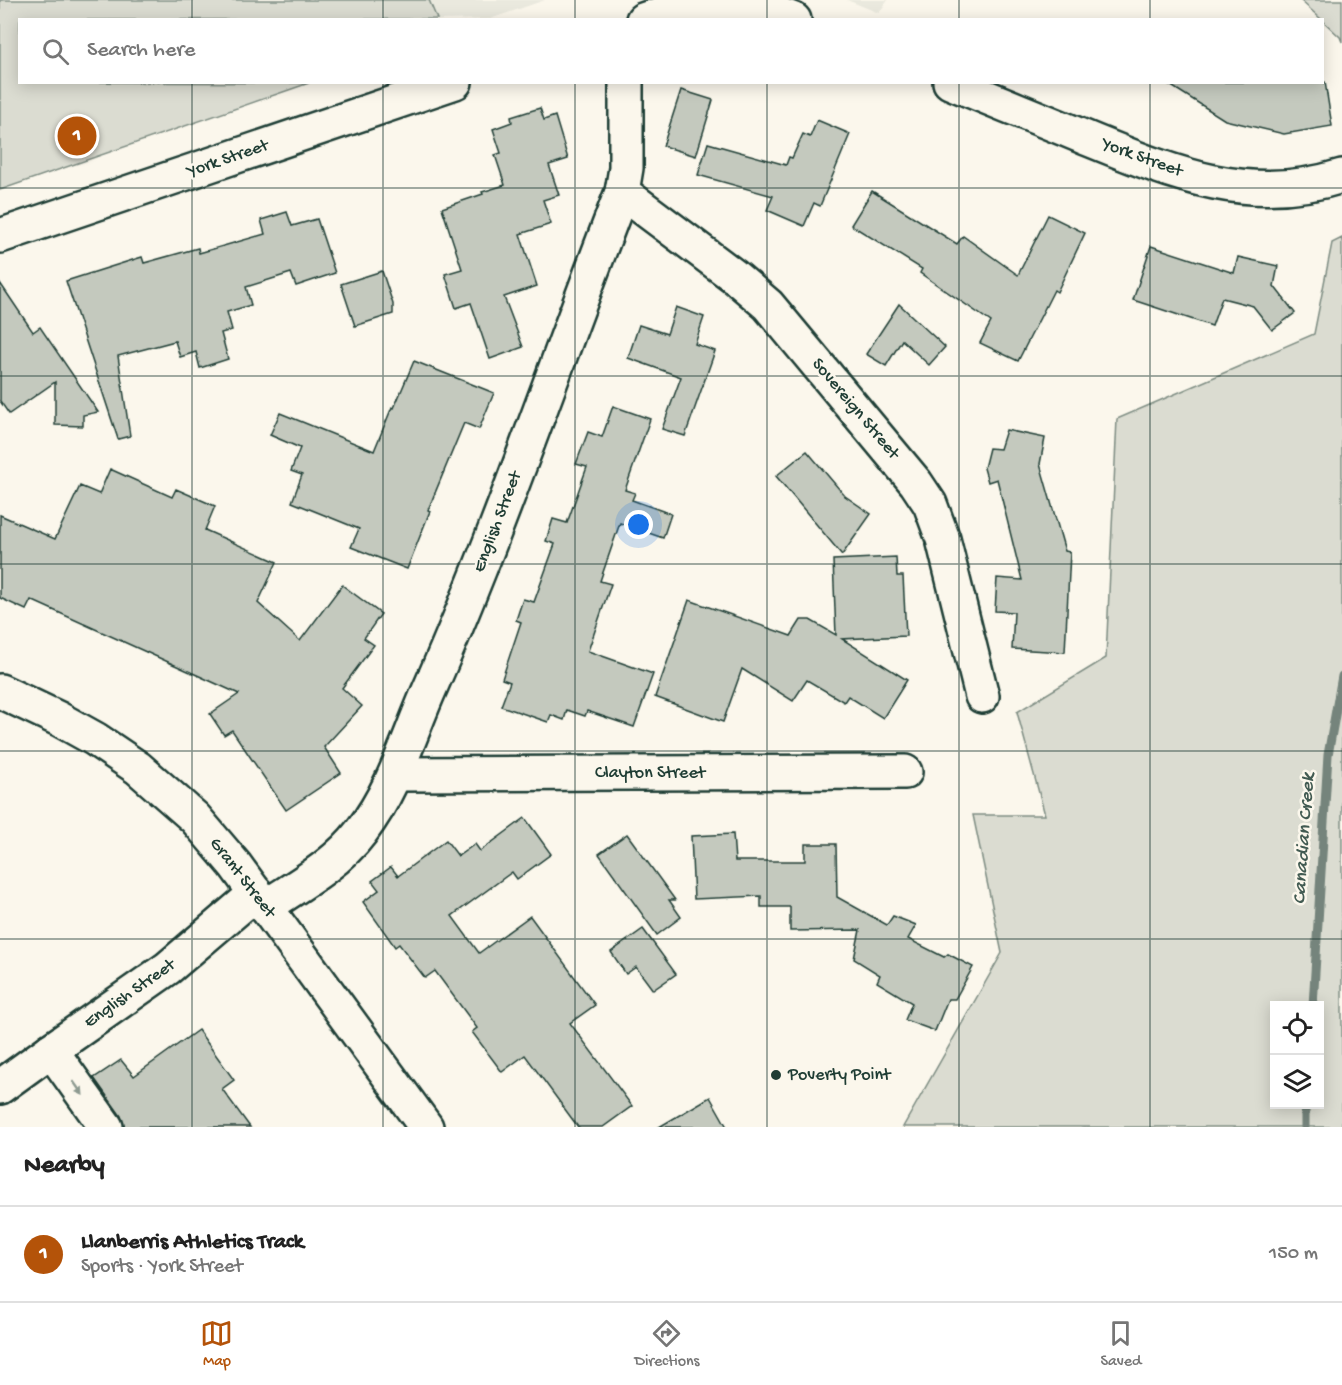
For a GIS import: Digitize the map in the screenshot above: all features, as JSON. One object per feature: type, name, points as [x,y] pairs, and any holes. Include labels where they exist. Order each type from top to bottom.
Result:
[{"type":"street","points":[[649,18],[700,4],[748,6],[790,18]]},
{"type":"street","name":"York Street","points":[[0,236],[449,84]]},
{"type":"street","name":"English Street","points":[[0,1087],[260,900],[329,864],[352,843],[372,816],[396,774],[471,591],[622,192],[626,168],[626,84]]},
{"type":"street","name":"York Street","points":[[955,84],[1152,164],[1204,180],[1239,186],[1278,188],[1311,185],[1342,176]]},
{"type":"street","name":"Sovereign Street","points":[[622,192],[734,276],[768,305],[916,483],[930,504],[944,539],[982,696]]},
{"type":"street","name":"Grant Street","points":[[0,692],[59,719],[95,739],[138,768],[195,818],[236,865],[426,1127]]},
{"type":"street","name":"Clayton Street","points":[[396,774],[904,772]]},
{"type":"street","points":[[51,1050],[106,1127]]},
{"type":"shaded area","points":[[0,0],[429,0],[437,18],[18,18],[18,84],[306,84],[0,190]]},
{"type":"shaded area","points":[[429,0],[545,0],[493,18],[436,18]]},
{"type":"shaded area","points":[[847,0],[888,0],[879,13]]},
{"type":"shaded area","points":[[1300,0],[1342,0],[1342,42],[1340,37],[1324,22],[1324,18],[1319,18]]},
{"type":"shaded area","points":[[1342,238],[1342,1127],[903,1127],[1002,953],[973,815],[1045,815],[1017,712],[1106,658],[1117,419],[1314,334],[1332,243]]},
{"type":"building","points":[[1325,82],[1332,126],[1284,134],[1225,120],[1168,84],[1324,84]]},
{"type":"building","points":[[681,90],[713,100],[696,156],[663,146]]},
{"type":"building","points":[[540,108],[544,120],[555,116],[568,159],[549,165],[559,195],[543,200],[551,224],[520,234],[537,286],[504,297],[523,347],[490,359],[471,303],[456,308],[445,274],[462,269],[442,208],[505,185],[495,155],[501,153],[493,129],[512,122],[511,117]]},
{"type":"building","points":[[817,120],[850,134],[820,206],[814,203],[804,226],[767,210],[773,196],[698,175],[708,143],[786,165],[789,157],[792,158],[803,134],[810,137]]},
{"type":"building","points":[[872,191],[957,244],[963,236],[1018,275],[1048,215],[1085,233],[1057,292],[1054,290],[1018,361],[980,343],[991,322],[920,273],[922,269],[851,225]]},
{"type":"building","points":[[287,212],[292,226],[317,219],[335,273],[296,286],[291,273],[246,287],[251,305],[227,312],[232,330],[221,333],[228,359],[200,368],[196,352],[180,357],[175,341],[118,356],[130,436],[118,439],[66,281],[142,257],[144,263],[198,248],[199,253],[265,234],[261,220]]},
{"type":"building","points":[[1151,246],[1234,273],[1238,257],[1278,266],[1274,286],[1295,313],[1272,330],[1253,306],[1222,298],[1212,326],[1133,300]]},
{"type":"building","points":[[382,271],[393,304],[393,314],[355,326],[341,284]]},
{"type":"building","points":[[0,283],[33,332],[40,327],[98,412],[83,415],[83,426],[55,425],[55,382],[9,414],[0,401]]},
{"type":"building","points":[[899,304],[945,347],[929,365],[902,340],[886,366],[866,354]]},
{"type":"building","points":[[676,307],[704,317],[695,344],[715,351],[685,436],[662,429],[681,377],[628,358],[639,325],[667,334]]},
{"type":"building","points":[[414,361],[494,393],[479,429],[464,423],[428,510],[430,511],[407,569],[351,547],[359,529],[292,502],[302,475],[291,471],[300,448],[270,435],[280,413],[374,451]]},
{"type":"building","points":[[613,406],[650,419],[625,490],[635,493],[632,500],[671,514],[663,538],[620,523],[600,581],[611,584],[588,651],[653,674],[634,727],[587,711],[585,716],[567,710],[564,720],[551,715],[548,722],[501,706],[510,682],[502,679],[521,622],[516,620],[523,599],[534,602],[555,544],[546,541],[553,519],[567,523],[587,467],[576,464],[588,432],[602,437]]},
{"type":"building","points":[[1006,430],[1045,438],[1040,464],[1065,551],[1070,552],[1065,652],[1012,649],[1014,612],[995,611],[997,578],[1022,580],[997,479],[988,482],[984,468],[989,448],[1000,449]]},
{"type":"building","points":[[807,451],[845,496],[871,514],[842,555],[776,476]]},
{"type":"building","points":[[110,469],[172,497],[176,489],[215,506],[205,530],[277,562],[258,603],[300,641],[342,585],[381,614],[364,638],[374,645],[342,688],[362,706],[324,747],[341,773],[286,810],[232,730],[224,735],[210,714],[239,694],[31,600],[26,610],[0,598],[0,515],[55,539],[80,486],[99,494]]},
{"type":"building","points":[[896,557],[897,576],[903,576],[906,636],[842,639],[907,680],[883,718],[848,696],[844,702],[807,680],[793,701],[742,669],[723,722],[655,697],[689,600],[791,636],[801,620],[810,620],[836,635],[833,560]]},
{"type":"building","points":[[525,818],[551,854],[517,879],[512,872],[452,916],[479,953],[530,916],[595,1005],[570,1023],[632,1106],[603,1127],[578,1127],[525,1055],[502,1072],[472,1032],[477,1028],[435,971],[425,978],[399,944],[395,947],[363,902],[379,890],[372,881],[391,867],[398,876],[446,840],[458,856],[475,844],[480,851]]},
{"type":"building","points":[[627,834],[675,900],[669,900],[681,917],[657,935],[599,854]]},
{"type":"building","points":[[733,834],[735,861],[805,861],[805,844],[836,844],[837,897],[887,925],[893,916],[916,925],[908,939],[944,957],[948,954],[973,967],[955,999],[948,999],[935,1031],[905,1020],[912,1003],[877,982],[880,975],[854,959],[860,930],[790,931],[790,907],[761,907],[761,896],[694,899],[691,836]]},
{"type":"building","points":[[643,929],[676,974],[653,990],[636,967],[626,974],[611,952]]},
{"type":"building","points":[[198,1030],[234,1080],[222,1089],[250,1127],[124,1127],[121,1116],[94,1078],[121,1060],[134,1076]]},
{"type":"building","points":[[710,1097],[727,1127],[659,1127]]},
{"type":"waterway","name":"Canadian Creek","points":[[1313,1001],[1328,755],[1342,676]]},
{"type":"waterway","name":"Canadian Creek","points":[[1305,1109],[1305,1127]]},
{"type":"place","name":"Llanberris Athletics Track","points":[[77,136]]},
{"type":"place","name":"Poverty Point","points":[[776,1075]]}]
